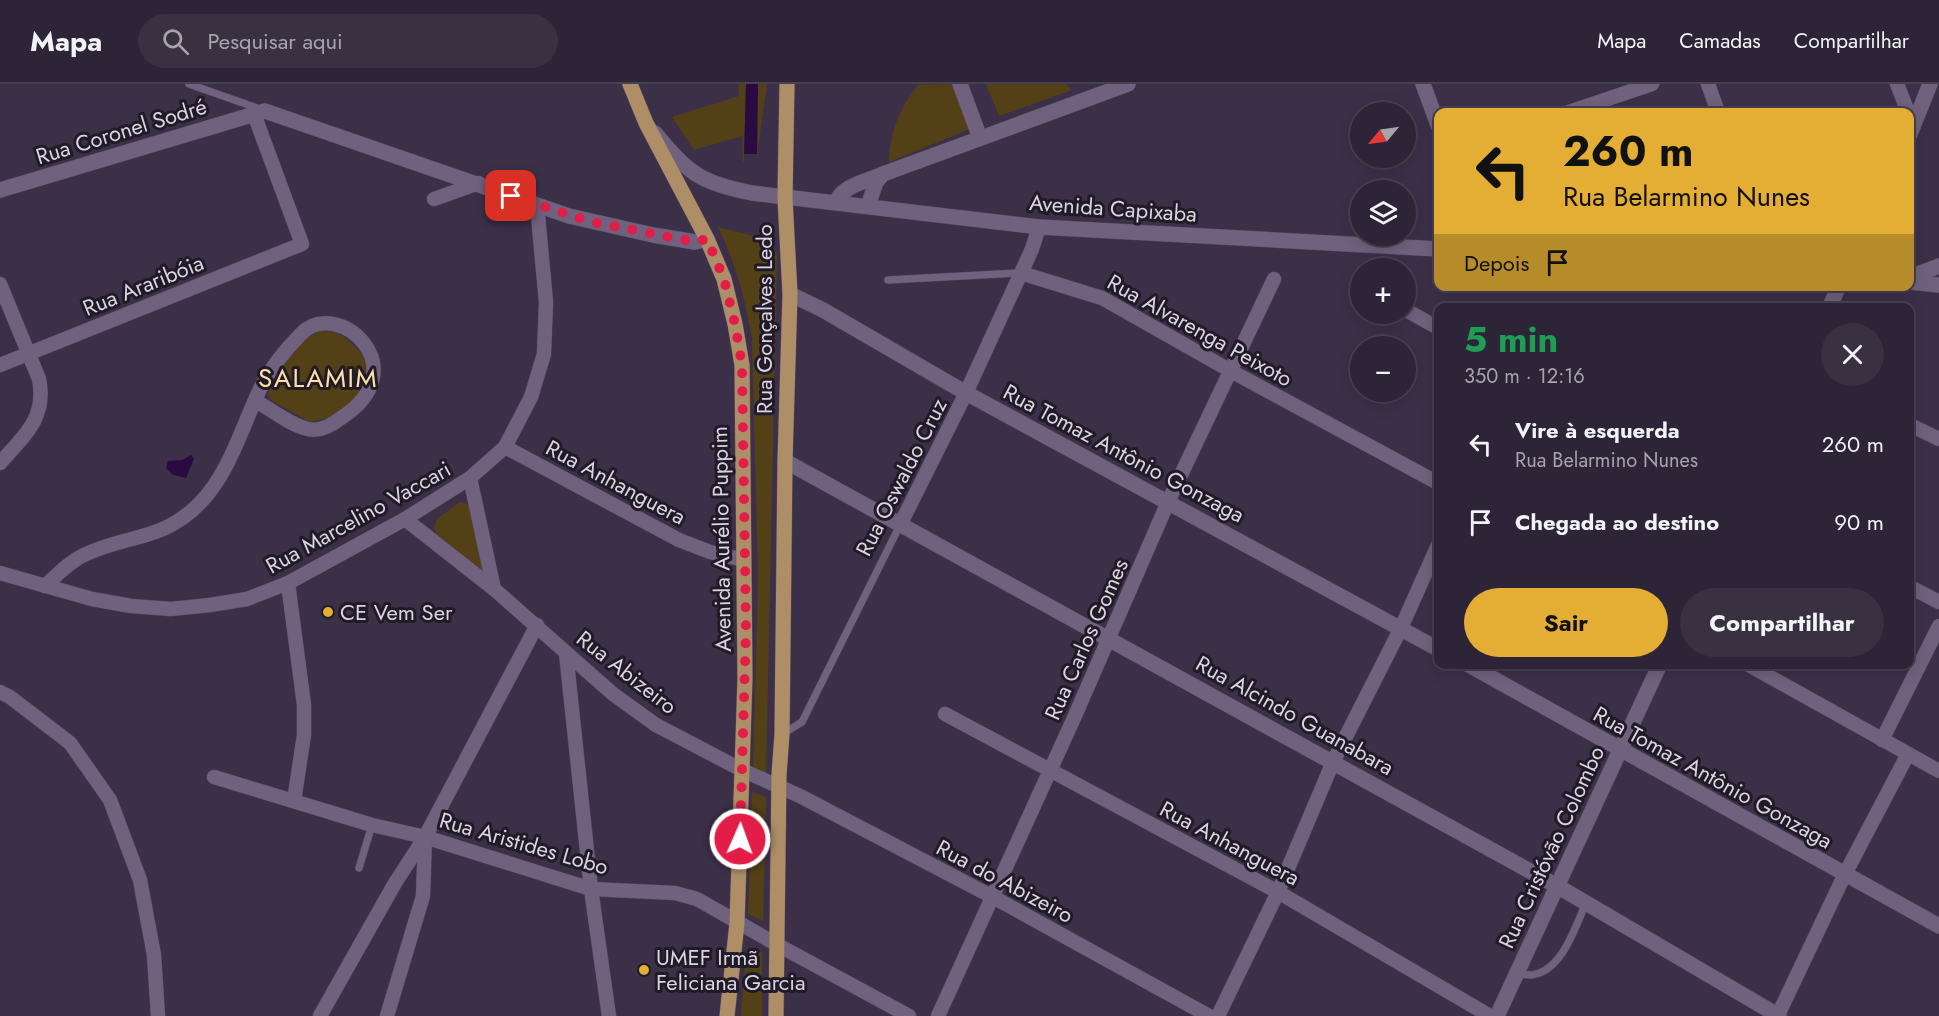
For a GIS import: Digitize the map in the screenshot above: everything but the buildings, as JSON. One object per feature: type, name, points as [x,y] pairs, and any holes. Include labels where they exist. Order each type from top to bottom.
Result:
[{"type":"main road","name":"Avenida Aurélio Puppim","points":[[630,84],[646,123],[707,239],[724,279],[742,365],[746,629],[737,922],[727,1016]]},
{"type":"main road","name":"Rua Gonçalves Ledo","points":[[776,1016],[790,294],[785,198],[787,84]]},
{"type":"street","points":[[960,84],[980,138]]},
{"type":"street","points":[[836,202],[847,189],[884,174],[1128,84]]},
{"type":"street","points":[[1423,84],[1434,114]]},
{"type":"street","points":[[1581,108],[1652,84]]},
{"type":"street","points":[[1708,84],[1717,108]]},
{"type":"street","points":[[1897,84],[1905,108]]},
{"type":"street","points":[[1914,114],[1930,84]]},
{"type":"street","points":[[260,112],[592,222],[695,242],[707,239]]},
{"type":"street","name":"Rua Coronel Sodré","points":[[0,190],[260,112]]},
{"type":"street","name":"Rua Araribóia","points":[[0,365],[302,244],[260,112]]},
{"type":"street","name":"Avenida Capixaba","points":[[646,123],[678,161],[692,173],[733,189],[785,198],[836,202],[1039,227],[1434,249]]},
{"type":"street","points":[[868,206],[873,189],[884,174]]},
{"type":"street","points":[[434,199],[479,183]]},
{"type":"street","name":"Rua Marcelino Vaccari","points":[[0,573],[102,601],[131,606],[171,609],[210,606],[247,599],[288,583],[405,519],[471,478],[505,447],[531,396],[544,354],[546,302],[537,205]]},
{"type":"street","name":"Rua Oswaldo Cruz","points":[[901,523],[966,393],[1032,249],[1039,227]]},
{"type":"street","points":[[1914,277],[1939,266]]},
{"type":"street","name":"Rua Alvarenga Peixoto","points":[[1021,273],[1102,297],[1231,371],[1434,481]]},
{"type":"street","name":"Rua Carlos Gomes","points":[[938,1016],[1051,770],[1168,502],[1274,279]]},
{"type":"street","points":[[1914,280],[1939,285]]},
{"type":"street","points":[[0,285],[42,390],[39,411],[31,428],[0,464]]},
{"type":"street","name":"Rua Tomaz Antônio Gonzaga","points":[[790,294],[823,310],[966,393],[1434,647]]},
{"type":"street","points":[[1416,316],[1434,326]]},
{"type":"street","points":[[45,586],[67,565],[83,555],[157,533],[178,522],[199,504],[217,481],[260,389],[281,357],[299,335],[311,326],[326,323],[346,328],[360,340],[372,358],[374,377],[370,390],[360,404],[348,414],[320,429],[305,429],[256,401]]},
{"type":"street","points":[[1914,427],[1939,439]]},
{"type":"street","name":"Rua Anhanguera","points":[[505,447],[679,540],[710,552],[744,560]]},
{"type":"street","name":"Rua Alcindo Guanabara","points":[[785,461],[1557,886],[1778,1016]]},
{"type":"street","points":[[471,478],[494,589]]},
{"type":"street","name":"Rua Abizeiro","points":[[405,519],[537,625],[614,694],[656,725],[742,770],[779,786]]},
{"type":"street","points":[[1218,1016],[1278,892],[1333,762],[1401,628],[1434,554]]},
{"type":"street","points":[[288,583],[304,705],[304,735],[294,801]]},
{"type":"street","points":[[1914,588],[1939,602]]},
{"type":"street","points":[[320,1016],[395,883],[425,837],[537,625]]},
{"type":"street","points":[[1882,740],[1939,626]]},
{"type":"street","points":[[566,653],[591,889],[609,1016]]},
{"type":"street","name":"Rua Tomaz Antônio Gonzaga","points":[[1476,669],[1845,876],[1939,926]]},
{"type":"street","name":"Rua Cristóvão Colombo","points":[[1497,1016],[1658,669]]},
{"type":"street","points":[[1756,669],[1939,771]]},
{"type":"street","points":[[0,692],[70,742],[110,800],[140,880],[154,955],[158,1016]]},
{"type":"street","name":"Rua Anhanguera","points":[[945,714],[1278,892],[1490,1016]]},
{"type":"street","points":[[1778,1016],[1845,876],[1908,754]]},
{"type":"street","name":"Rua Aristides Lobo","points":[[214,777],[372,825],[425,837],[591,889],[675,893],[697,899],[909,1016]]},
{"type":"street","name":"Rua do Abizeiro","points":[[779,786],[993,897],[1209,1016]]},
{"type":"street","points":[[387,1016],[423,896],[425,837]]},
{"type":"lane","points":[[189,84],[260,112]]},
{"type":"lane","name":"Rua Alvarenga Peixoto","points":[[888,280],[1021,273]]},
{"type":"lane","name":"Rua Oswaldo Cruz","points":[[782,734],[802,722],[901,523]]},
{"type":"lane","points":[[359,868],[372,825]]},
{"type":"lane","points":[[1516,974],[1533,975],[1551,966],[1563,952],[1586,903]]},
{"type":"shaded area","points":[[739,84],[746,84],[744,161],[742,136],[694,150],[672,117],[739,96]]},
{"type":"shaded area","points":[[746,84],[758,84],[757,154],[744,154]]},
{"type":"shaded area","points":[[758,84],[767,84],[757,154]]},
{"type":"shaded area","points":[[953,84],[970,129],[889,162],[891,141],[897,121],[918,85]]},
{"type":"shaded area","points":[[986,84],[1066,84],[1072,90],[999,116]]},
{"type":"shaded area","points":[[718,227],[762,238],[762,245],[777,253],[766,775],[753,771],[758,576],[752,339],[739,282]]},
{"type":"shaded area","points":[[320,331],[336,333],[354,345],[364,361],[366,375],[364,383],[353,400],[335,414],[317,421],[308,421],[271,400],[268,394],[289,358],[305,341]]},
{"type":"shaded area","points":[[191,455],[194,459],[186,478],[173,475],[166,468],[168,461],[182,460]]},
{"type":"shaded area","points":[[460,502],[467,504],[471,512],[486,577],[437,536],[434,528],[437,519]]},
{"type":"shaded area","points":[[752,792],[766,797],[763,921],[748,914]]},
{"type":"shaded area","points":[[746,952],[762,952],[762,1016],[741,1016]]},
{"type":"place","name":"CE Vem Ser","points":[[328,612]]},
{"type":"place","name":"UMEF Irmã Feliciana Garcia","points":[[644,970]]},
{"type":"district","name":"SALAMIM","points":[[318,378]]},
{"type":"route","points":[[511,196],[592,222],[695,242],[707,239],[724,279],[742,365],[746,629],[740,839]]}]
